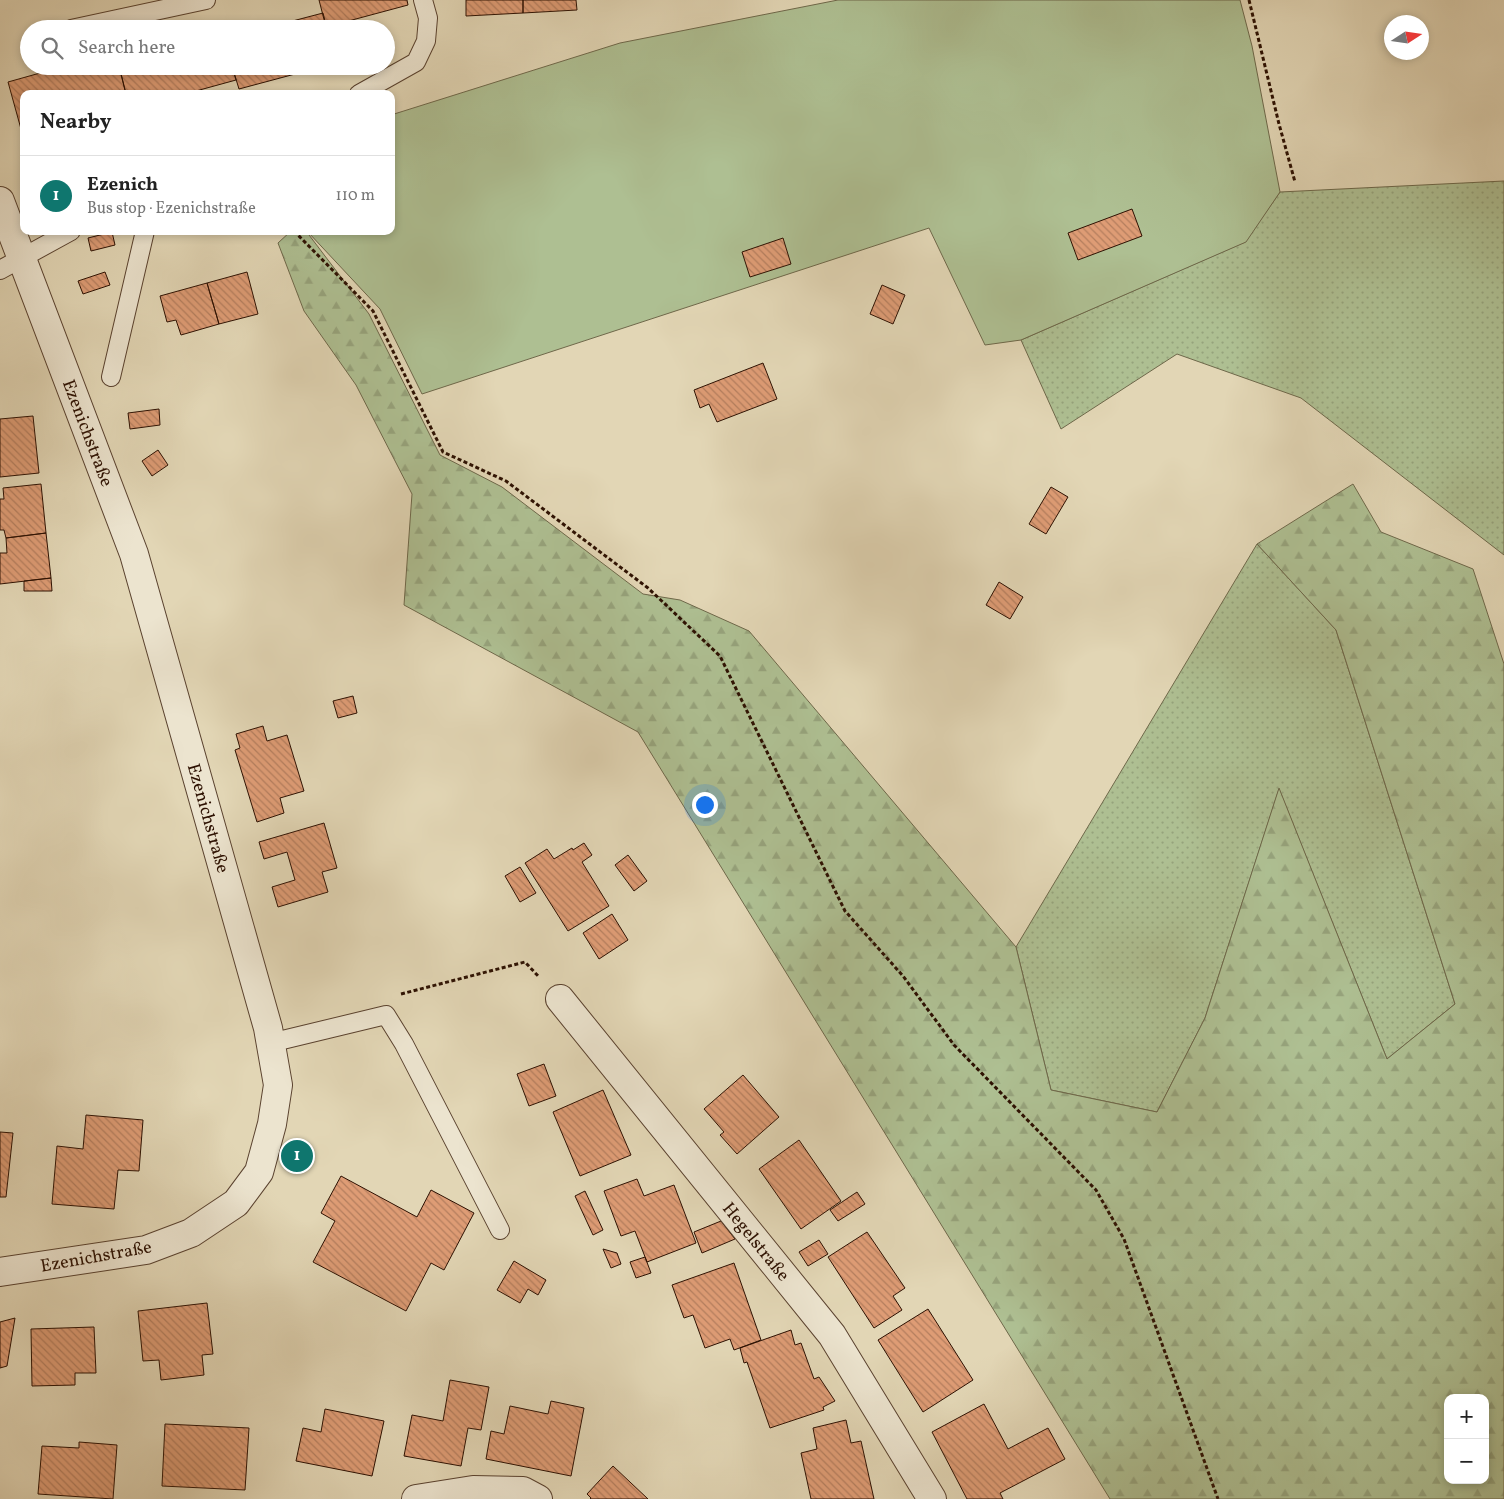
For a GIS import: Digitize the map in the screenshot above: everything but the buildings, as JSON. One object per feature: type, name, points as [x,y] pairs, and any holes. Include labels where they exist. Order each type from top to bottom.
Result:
[{"type":"street","name":"Ezenichstraße","points":[[0,201],[10,263],[134,554],[268,1028],[278,1085],[272,1124],[259,1172],[236,1203],[190,1233],[146,1250],[0,1272]]},
{"type":"street","name":"Hegelstraße","points":[[560,999],[832,1335],[932,1499]]},
{"type":"street","points":[[416,1499],[473,1490],[523,1491],[538,1499]]},
{"type":"lane","points":[[113,20],[206,0]]},
{"type":"lane","points":[[395,74],[416,62],[426,41],[428,18],[423,0]]},
{"type":"lane","points":[[366,90],[393,75]]},
{"type":"lane","points":[[10,263],[63,235]]},
{"type":"lane","points":[[111,377],[143,235]]},
{"type":"lane","points":[[270,1043],[386,1014],[404,1044],[500,1230]]},
{"type":"path","points":[[1249,0],[1278,124],[1295,182]]},
{"type":"path","points":[[298,235],[373,311],[443,452],[506,481],[648,588],[720,656],[845,910],[903,976],[954,1044],[1096,1190],[1124,1238],[1218,1499]]},
{"type":"path","points":[[392,996],[525,962],[560,999]]},
{"type":"green space","points":[[838,0],[1240,0],[1252,46],[1280,192],[1246,242],[1021,340],[985,345],[929,228],[422,394],[380,309],[311,235],[395,235],[395,114],[620,43]]},
{"type":"green space","points":[[1504,181],[1504,555],[1301,398],[1177,354],[1061,429],[1021,340],[1245,242],[1280,192]]},
{"type":"green space","points":[[287,235],[309,235],[369,314],[440,455],[502,487],[643,594],[680,600],[749,631],[1016,947],[1051,1090],[1157,1112],[1205,1018],[1279,788],[1387,1059],[1455,1004],[1336,630],[1257,544],[1353,484],[1381,532],[1473,569],[1504,664],[1504,1499],[1110,1499],[638,732],[404,605],[412,494],[356,385],[304,311],[278,243]]},
{"type":"green space","points":[[1257,544],[1336,630],[1455,1004],[1387,1059],[1279,789],[1205,1018],[1157,1112],[1051,1090],[1016,947]]},
{"type":"place","name":"Ezenich","points":[[297,1156]]}]
